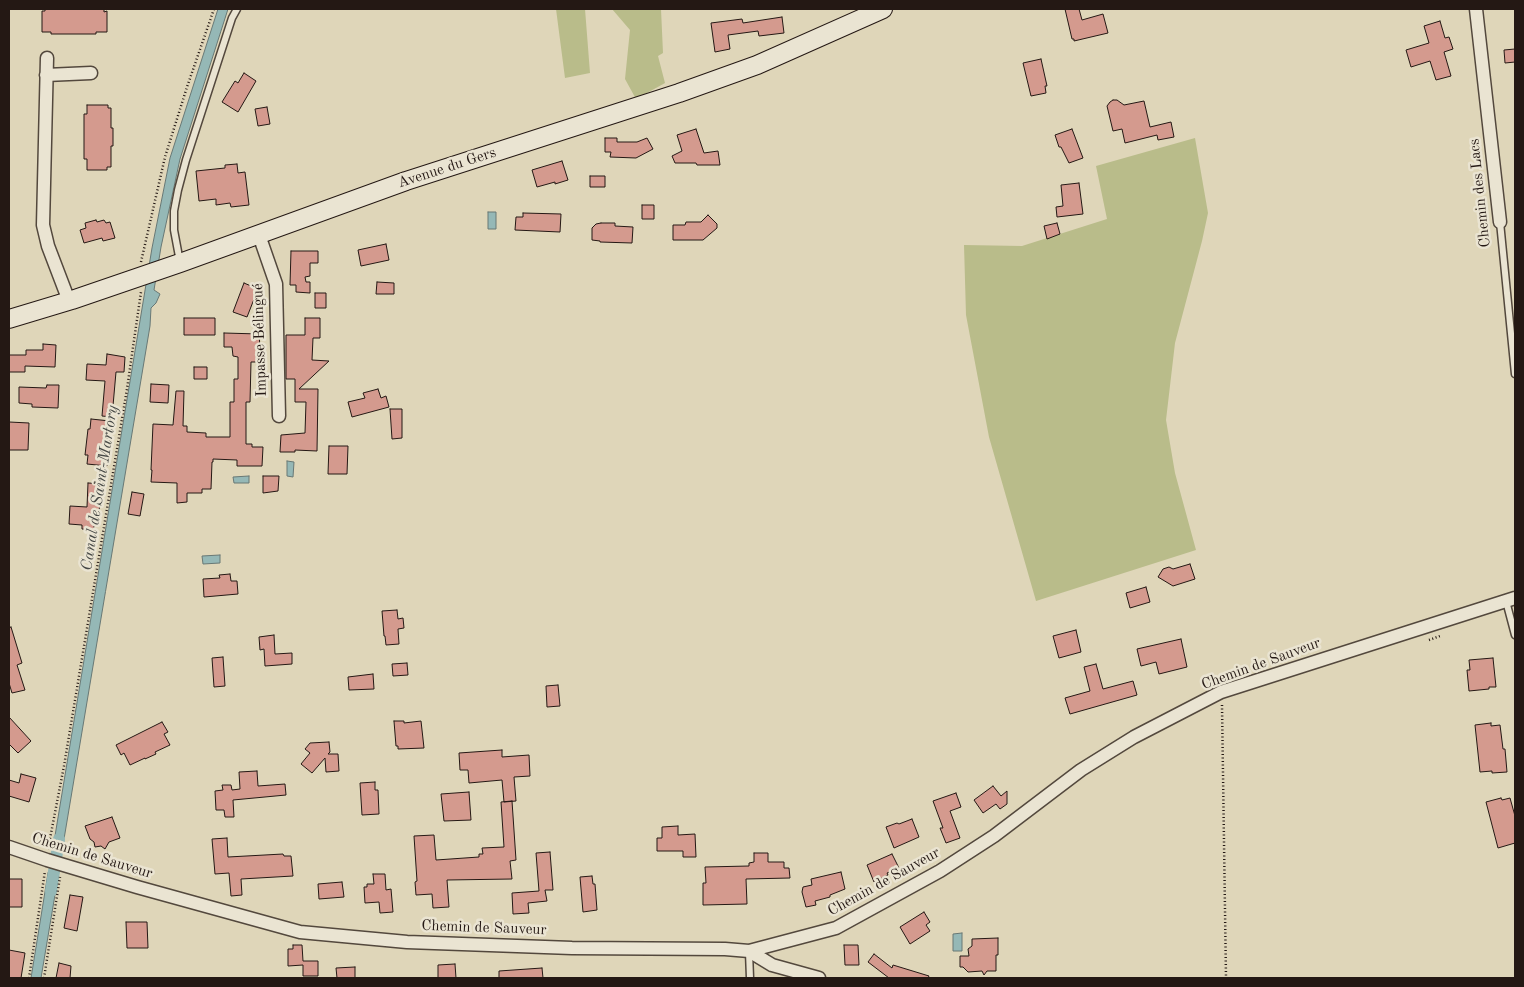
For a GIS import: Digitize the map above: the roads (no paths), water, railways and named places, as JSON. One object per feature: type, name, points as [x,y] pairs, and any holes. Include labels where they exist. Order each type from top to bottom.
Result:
[{"type":"main road","name":"Avenue du Gers","points":[[9,319],[69,301],[180,263],[406,181],[595,121],[757,65],[883,9]]},
{"type":"street","name":"Chemin des Lacs","points":[[1476,9],[1500,222]]},
{"type":"street","points":[[47,58],[43,225],[48,246],[69,301]]},
{"type":"street","points":[[46,76],[91,73]]},
{"type":"street","name":"Impasse Bélingué","points":[[259,235],[276,284],[279,416]]},
{"type":"street","name":"Chemin de Sauveur","points":[[9,847],[62,870],[300,932],[407,942],[572,948],[725,949],[749,951],[836,928],[940,871],[994,836],[1081,770],[1134,737],[1221,692],[1511,599]]},
{"type":"street","points":[[749,951],[772,965],[819,978]]},
{"type":"lane","points":[[180,263],[174,230],[174,211],[178,190],[236,9]]},
{"type":"lane","name":"Chemin des Lacs","points":[[1500,222],[1515,374]]},
{"type":"lane","points":[[1511,599],[1515,635]]},
{"type":"lane","points":[[749,951],[750,978]]},
{"type":"water","points":[[218,9],[228,9],[180,159],[161,247],[154,290],[160,294],[156,303],[151,308],[150,326],[61,857],[52,854],[152,248],[170,158]]},
{"type":"water","points":[[488,212],[496,212],[496,229],[488,229]]},
{"type":"water","points":[[287,461],[294,462],[293,477],[287,476]]},
{"type":"water","points":[[249,476],[249,483],[234,483],[233,477]]},
{"type":"water","points":[[220,555],[220,563],[203,564],[202,556]]},
{"type":"water","points":[[48,873],[58,877],[41,978],[31,978]]},
{"type":"water","points":[[962,933],[962,951],[953,951],[953,934]]},
{"type":"waterway","name":"Canal de Saint-Martory","points":[[51,891],[59,839]]}]
